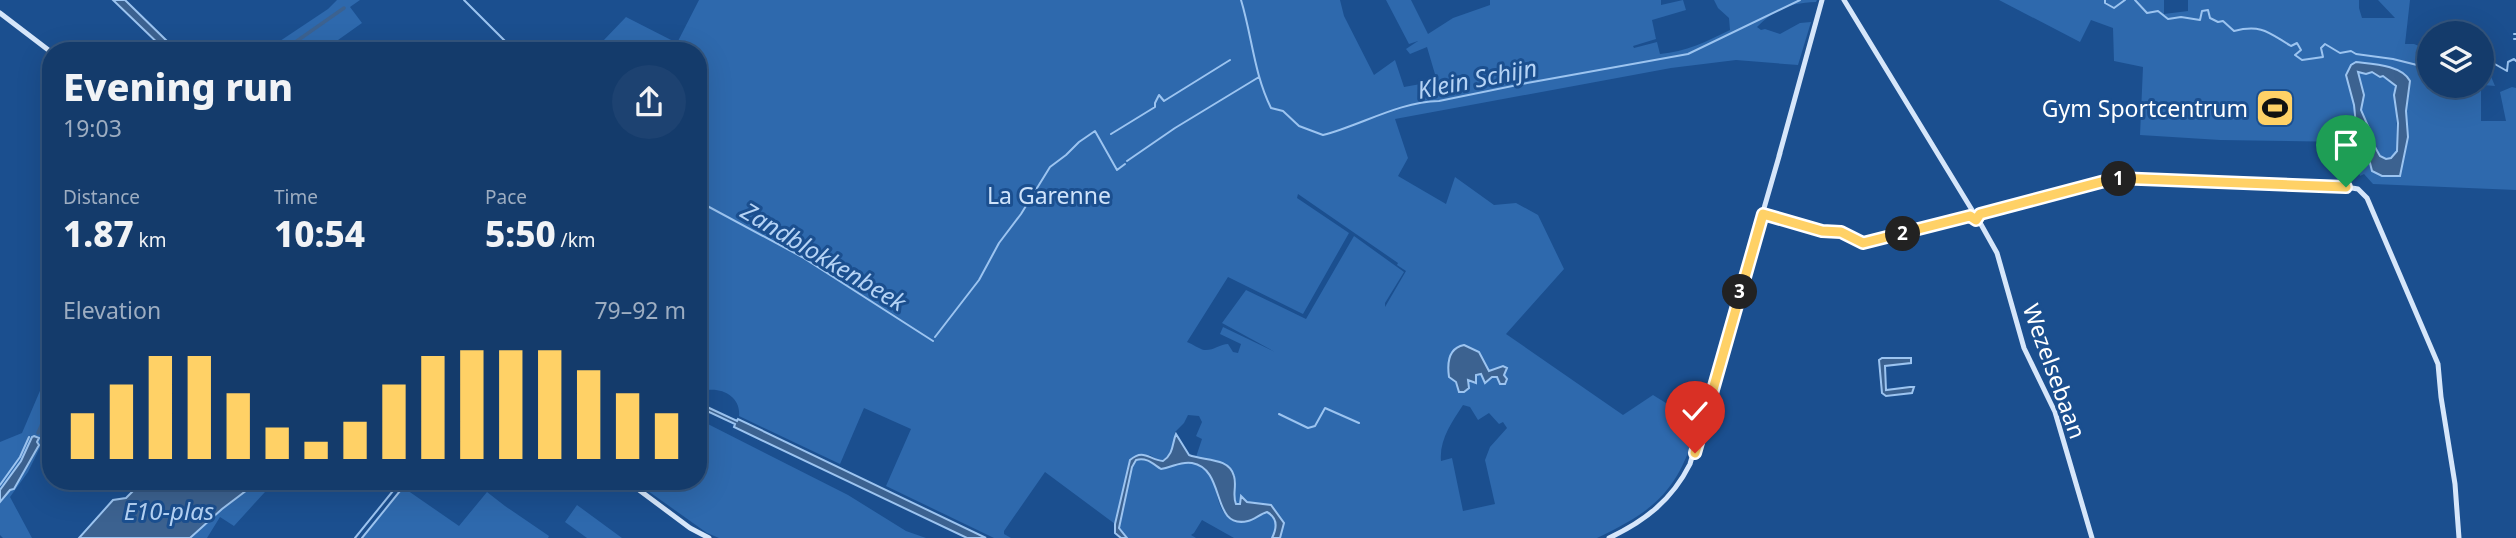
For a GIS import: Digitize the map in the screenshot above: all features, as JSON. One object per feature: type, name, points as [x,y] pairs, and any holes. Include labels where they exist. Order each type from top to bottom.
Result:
[{"type":"street","points":[[1844,0],[1973,220],[1979,216],[2116,178],[2352,188],[2365,195],[2438,364],[2455,484],[2459,538]]},
{"type":"street","points":[[1609,538],[1641,522],[1658,508],[1680,483],[1690,464],[1822,2]]},
{"type":"street","points":[[0,13],[42,45]]},
{"type":"street","points":[[1762,214],[1822,231],[1841,232],[1863,243],[1971,214]]},
{"type":"street","name":"Wezelsebaan","points":[[1979,216],[1997,253],[2024,348],[2055,412],[2092,538]]},
{"type":"street","points":[[639,490],[709,538]]},
{"type":"green space","points":[[337,0],[360,0],[350,7],[362,23],[335,42],[278,42]]},
{"type":"green space","name":"La Garenne","points":[[699,0],[1340,0],[1344,16],[1374,75],[1395,60],[1404,87],[1437,81],[1427,47],[1410,54],[1406,49],[1418,41],[1409,44],[1386,0],[1411,0],[1428,34],[1453,18],[1490,5],[1490,0],[1661,0],[1661,5],[1683,0],[1686,10],[1652,20],[1656,39],[1633,46],[1634,48],[1657,42],[1660,54],[1705,42],[1730,30],[1729,18],[1714,0],[1817,0],[1784,8],[1770,15],[1757,27],[1780,34],[1800,23],[1811,22],[1798,65],[1736,60],[1671,68],[1395,119],[1408,158],[1398,176],[1446,204],[1455,177],[1494,205],[1516,203],[1538,215],[1564,269],[1506,334],[1623,415],[1653,395],[1698,423],[1683,465],[1663,494],[1636,517],[1597,538],[1280,538],[1284,523],[1265,504],[1247,502],[1240,498],[1240,504],[1235,502],[1235,479],[1230,468],[1220,462],[1196,457],[1202,439],[1196,436],[1202,422],[1199,416],[1188,415],[1175,432],[1168,457],[1159,461],[1150,455],[1130,460],[1115,524],[1045,472],[1004,531],[1004,534],[1011,538],[994,538],[886,486],[911,429],[864,408],[840,464],[739,416],[734,399],[720,391],[708,390],[707,393],[707,42],[678,42]],"holes":[[[1298,194],[1398,263],[1397,265],[1406,271],[1385,307],[1404,272],[1354,236],[1306,319],[1246,290],[1222,323],[1275,352],[1223,327],[1220,334],[1241,344],[1238,353],[1233,352],[1228,344],[1204,350],[1187,342],[1228,277],[1303,314],[1349,233],[1297,198]],[[1463,405],[1470,407],[1478,420],[1489,413],[1507,428],[1490,447],[1485,460],[1495,504],[1463,511],[1452,458],[1441,461],[1441,453],[1447,432]]]},
{"type":"green space","points":[[1999,0],[2164,0],[2164,14],[2188,11],[2188,0],[2359,0],[2362,18],[2395,18],[2378,0],[2410,0],[2405,44],[2417,45],[2417,98],[2481,98],[2481,121],[2506,121],[2500,92],[2516,88],[2516,190],[2373,184],[2364,174],[2360,176],[2349,142],[2220,140],[2140,135],[2143,67],[2114,61],[2113,28],[2091,20],[2080,42]],"holes":[[[2363,63],[2397,69],[2408,76],[2408,137],[2401,170],[2368,155],[2370,148],[2356,120],[2346,75],[2351,65]]]},
{"type":"green space","points":[[626,17],[675,42],[602,42]]},
{"type":"green space","points":[[2372,71],[2396,86],[2397,151],[2387,159],[2379,154],[2362,111],[2358,72]]},
{"type":"green space","points":[[42,386],[42,443],[28,472],[10,497],[32,538],[3,538],[0,535],[0,442],[22,433]]},
{"type":"green space","points":[[707,424],[848,495],[906,531],[926,538],[719,538],[707,533],[647,490],[707,490]]},
{"type":"green space","points":[[1141,459],[1161,469],[1182,462],[1195,462],[1204,466],[1214,482],[1222,510],[1228,517],[1244,522],[1264,512],[1270,513],[1276,523],[1272,538],[1234,538],[1202,520],[1191,535],[1196,538],[1127,538],[1119,528],[1132,467],[1136,460]]},
{"type":"green space","points":[[247,490],[267,490],[234,526],[220,517],[207,538],[190,538]]},
{"type":"green space","points":[[402,490],[407,490],[459,526],[487,492],[549,536],[548,538],[362,538]]},
{"type":"green space","points":[[577,505],[622,538],[587,538],[565,522]]},
{"type":"water","points":[[113,0],[125,0],[168,42],[157,42]]},
{"type":"water","points":[[2356,62],[2394,68],[2410,81],[2406,111],[2408,137],[2400,176],[2382,176],[2372,171],[2368,155],[2370,148],[2356,125],[2346,75],[2351,65]],"holes":[[[2358,72],[2372,72],[2383,76],[2396,86],[2394,95],[2398,123],[2397,151],[2391,158],[2386,159],[2380,156],[2371,140],[2371,133],[2361,110],[2364,95]]]},
{"type":"water","points":[[1464,345],[1479,352],[1489,371],[1503,366],[1507,368],[1504,375],[1507,379],[1505,384],[1500,384],[1497,377],[1492,377],[1485,383],[1481,374],[1476,375],[1476,383],[1468,380],[1469,388],[1459,392],[1456,382],[1449,377],[1449,362],[1455,349]]},
{"type":"water","points":[[1911,358],[1911,363],[1885,366],[1886,390],[1914,387],[1912,393],[1886,396],[1882,393],[1879,360]]},
{"type":"water","points":[[707,407],[737,421],[738,419],[986,538],[967,538],[734,427],[735,424],[707,411]]},
{"type":"water","points":[[1176,434],[1189,455],[1222,463],[1231,470],[1235,480],[1236,504],[1240,504],[1241,496],[1247,502],[1271,505],[1284,523],[1280,538],[1272,538],[1276,524],[1267,512],[1248,521],[1236,521],[1228,517],[1210,476],[1203,468],[1192,463],[1180,463],[1161,469],[1143,459],[1136,460],[1132,467],[1119,528],[1127,538],[1121,538],[1115,533],[1130,460],[1143,455],[1163,461],[1171,452]]},
{"type":"water","points":[[34,436],[39,438],[39,445],[14,489],[0,502],[0,490],[21,461]]},
{"type":"water","name":"E10-plas","points":[[134,490],[247,490],[190,538],[79,538],[113,500],[126,498]]},
{"type":"waterway","name":"Zandblokkenbeek","points":[[464,0],[506,42]]},
{"type":"waterway","name":"Klein Schijn","points":[[1241,0],[1257,68],[1271,108],[1283,111],[1299,126],[1323,135],[1409,105],[1688,54],[1800,0]]},
{"type":"waterway","name":"Klein Schijn","points":[[2105,0],[2105,3],[2114,8],[2125,0]]},
{"type":"waterway","name":"Klein Schijn","points":[[2135,0],[2147,13],[2158,11],[2168,19],[2181,17],[2200,20],[2202,11],[2208,10],[2210,18],[2223,21],[2234,31],[2259,29],[2291,46],[2297,43],[2301,50],[2295,55],[2302,60],[2323,57],[2321,48],[2325,44],[2340,53],[2351,51],[2417,65]]},
{"type":"waterway","points":[[295,42],[344,8]]},
{"type":"waterway","name":"Klein Schijn","points":[[2494,64],[2507,71],[2508,62],[2514,59],[2516,61]]},
{"type":"waterway","name":"Zandblokkenbeek","points":[[1111,134],[1155,107],[1159,95],[1164,101],[1230,60]]},
{"type":"waterway","name":"Zandblokkenbeek","points":[[1127,161],[1259,77]]},
{"type":"waterway","name":"Zandblokkenbeek","points":[[935,337],[979,280],[999,243],[1021,214],[1050,167],[1095,131],[1117,170],[1125,164]]},
{"type":"waterway","points":[[2111,175],[2123,175]]},
{"type":"waterway","points":[[2133,176],[2143,176]]},
{"type":"waterway","points":[[2146,176],[2155,176]]},
{"type":"waterway","points":[[2166,177],[2183,177]]},
{"type":"waterway","points":[[2187,178],[2196,178]]},
{"type":"waterway","points":[[2202,178],[2214,179]]},
{"type":"waterway","points":[[2222,179],[2236,179]]},
{"type":"waterway","points":[[2239,180],[2244,180]]},
{"type":"waterway","points":[[2246,180],[2252,180]]},
{"type":"waterway","points":[[2325,183],[2343,184]]},
{"type":"waterway","points":[[2345,184],[2351,184]]},
{"type":"waterway","name":"Zandblokkenbeek","points":[[707,206],[802,257],[933,341]]},
{"type":"waterway","points":[[1279,414],[1308,428],[1315,426],[1325,408],[1359,423]]},
{"type":"waterway","points":[[38,433],[42,424]]},
{"type":"waterway","points":[[0,485],[20,457],[29,437]]},
{"type":"waterway","points":[[355,538],[394,490]]},
{"type":"waterway","points":[[362,538],[400,491]]},
{"type":"place","name":"Gym Sportcentrum","points":[[2275,108]]},
{"type":"route","points":[[1695,453],[1763,214],[1822,231],[1841,232],[1863,243],[1970,216],[1976,220],[1980,214],[2116,178],[2346,187]]}]
